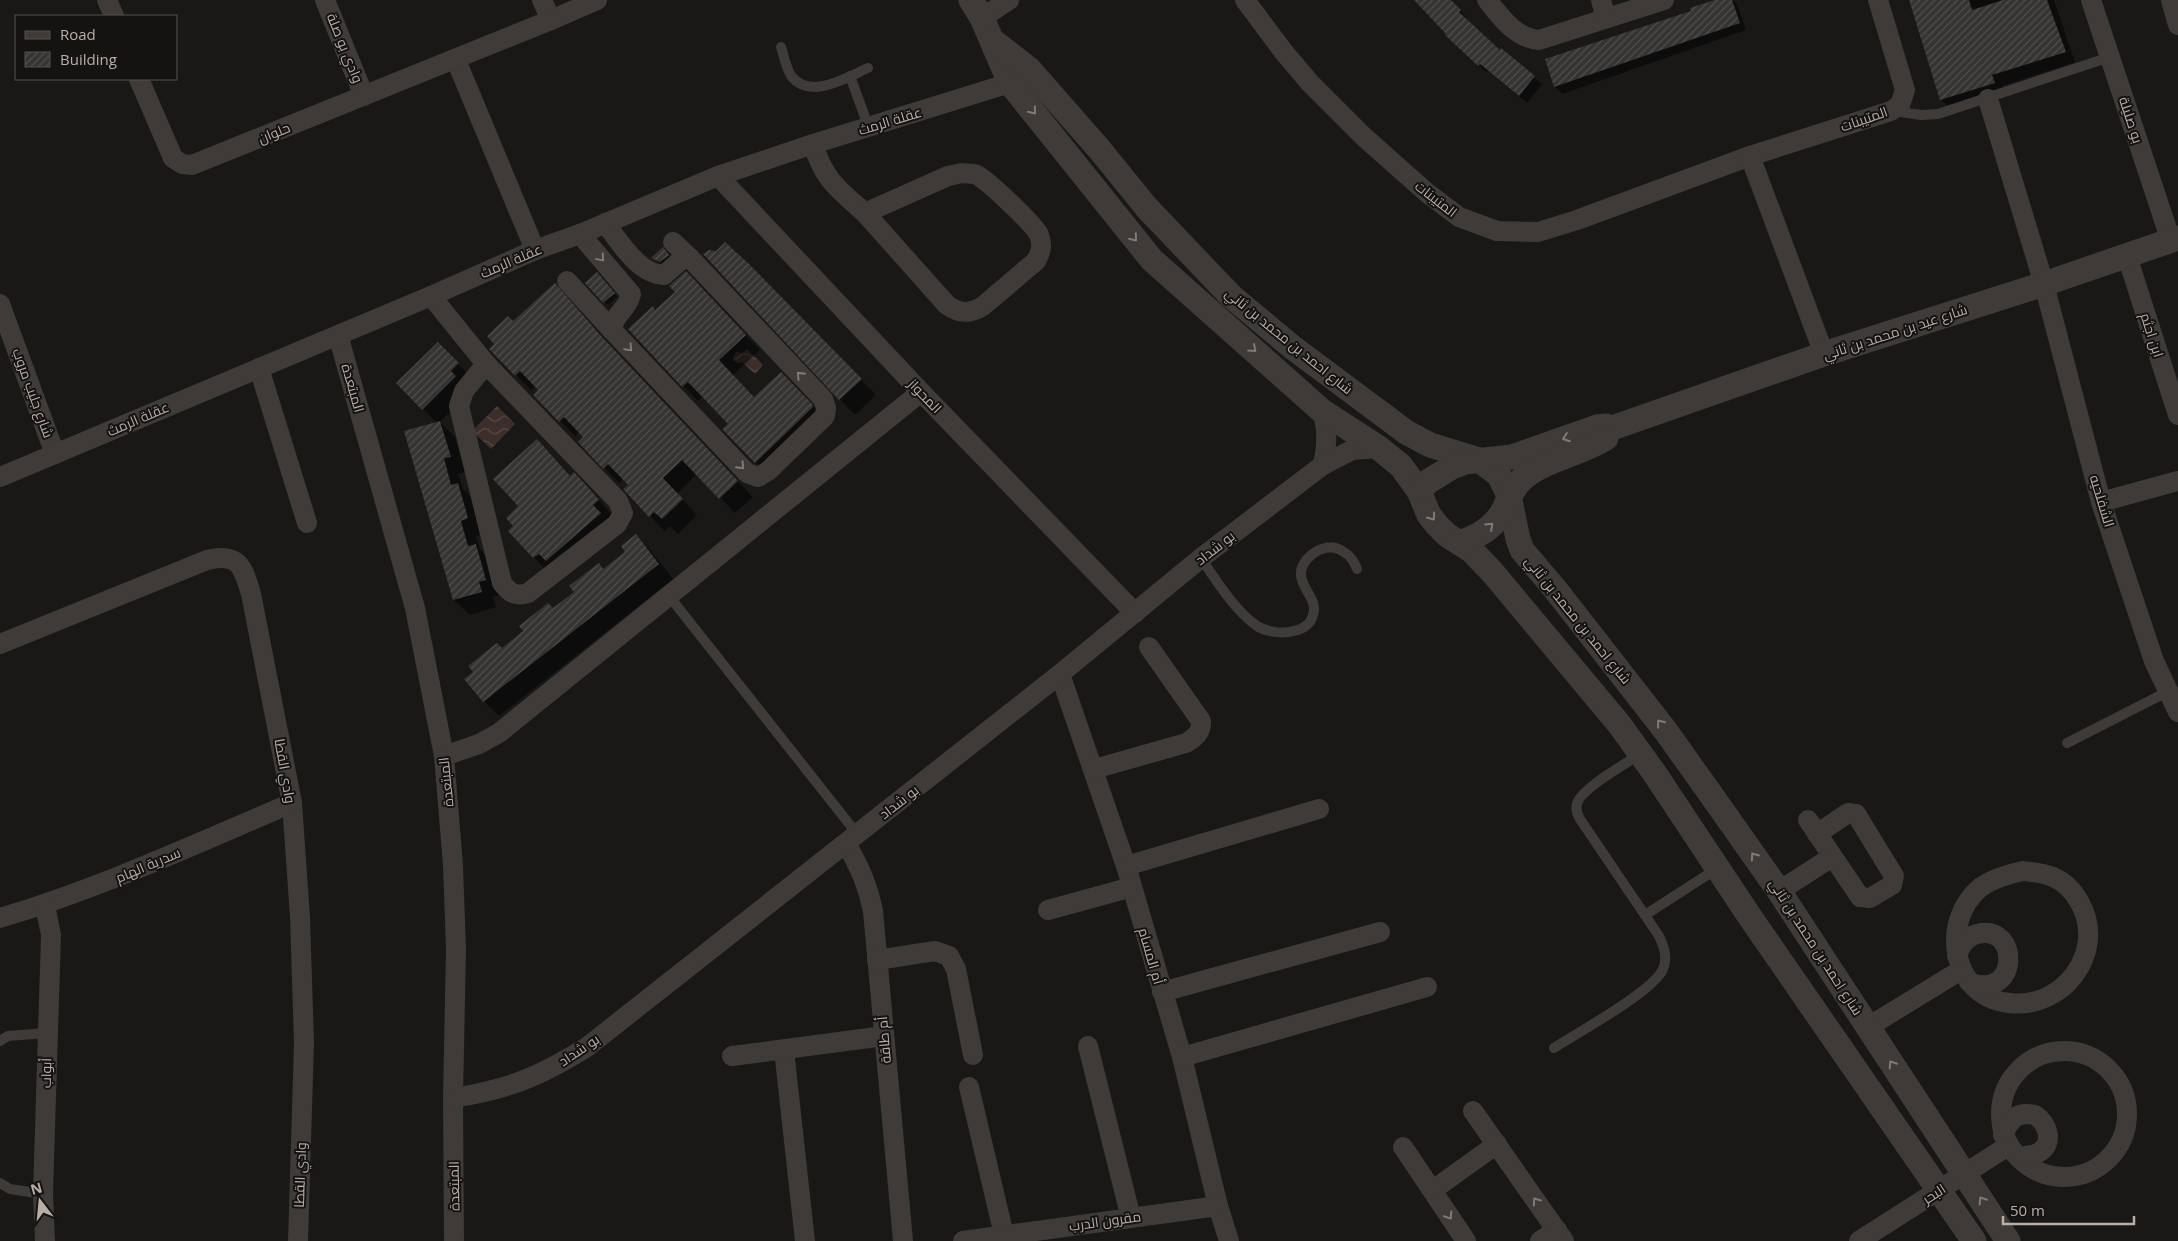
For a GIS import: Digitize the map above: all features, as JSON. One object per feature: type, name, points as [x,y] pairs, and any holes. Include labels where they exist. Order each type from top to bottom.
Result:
[{"type":"street","points":[[107,0],[114,15]]},
{"type":"street","name":"وادي بو صلة","points":[[325,0],[364,96]]},
{"type":"street","points":[[542,0],[551,20]]},
{"type":"street","name":"حلوان","points":[[139,80],[173,158],[182,164],[192,165],[456,60],[597,0]]},
{"type":"street","points":[[981,19],[1009,0]]},
{"type":"street","name":"المتيبنات","points":[[1245,0],[1304,76],[1363,136],[1426,192],[1458,217],[1497,231],[1538,232],[1577,220],[1750,156],[1891,111],[1900,105],[1905,90],[1878,0]]},
{"type":"street","points":[[1486,0],[1508,25],[1521,35],[1539,40],[1603,9],[1664,0]]},
{"type":"street","name":"بو صليلة","points":[[2091,0],[2174,240]]},
{"type":"street","points":[[2171,0],[2178,25]]},
{"type":"street","name":"شارع احمد بن محمد بن ثاني","points":[[981,19],[1152,260],[1322,411],[1379,448],[1401,466],[1437,525],[1472,551],[1493,573],[1618,724],[1719,867],[1750,917],[1974,1241]]},
{"type":"street","points":[[456,60],[535,250]]},
{"type":"street","name":"شارع احمد بن محمد بن ثاني","points":[[1020,76],[1100,150],[1146,208],[1231,296],[1292,347],[1406,432],[1430,445],[1479,460],[1499,475],[1509,496],[1522,550],[1561,596],[1665,730],[1779,891],[2008,1241]]},
{"type":"street","name":"عقلة الرمث","points":[[0,477],[431,296],[535,250],[580,234],[718,176],[813,144],[869,128],[1020,76]]},
{"type":"street","name":"الشفلحيه","points":[[1988,99],[2044,284],[2101,502],[2154,661],[2173,690],[2178,712]]},
{"type":"street","points":[[813,144],[818,161],[827,179],[865,213],[947,305],[955,311],[973,312],[983,306],[1036,261],[1041,252],[1039,234],[1034,227],[990,185],[976,175],[962,173],[948,176],[865,213]]},
{"type":"street","points":[[1750,156],[1824,354]]},
{"type":"street","name":"المحواز","points":[[718,176],[921,392],[1136,613]]},
{"type":"street","points":[[605,223],[639,265],[653,275],[664,275],[682,260],[690,258]]},
{"type":"street","points":[[580,234],[631,294],[628,305],[613,319],[612,330]]},
{"type":"street","name":"شارع عيد بن محمد بن ثاني","points":[[1418,491],[1434,477],[1452,467],[1479,460],[1512,457],[1596,427],[1606,426],[1612,428],[1824,354],[2044,284],[2174,240]]},
{"type":"street","points":[[567,281],[747,473],[758,477],[768,471],[825,416],[826,408],[823,399],[673,242]]},
{"type":"street","name":"ابن اجثم","points":[[2127,256],[2178,415]]},
{"type":"street","points":[[431,296],[486,364],[618,501],[623,514],[617,524],[528,593],[519,596],[510,592],[502,583],[459,406],[464,391],[486,364]]},
{"type":"street","name":"شارع جليب مروب","points":[[0,304],[55,454]]},
{"type":"street","name":"المبتعدة","points":[[338,335],[415,608],[444,756],[453,865],[456,931],[453,1098],[454,1241]]},
{"type":"street","points":[[259,368],[307,523]]},
{"type":"street","points":[[444,756],[480,744],[499,733],[921,392]]},
{"type":"street","points":[[1322,411],[1327,426],[1328,441],[1323,465]]},
{"type":"street","name":"شارع عيد بن محمد بن ثاني","points":[[1459,543],[1487,530],[1501,515],[1509,496],[1521,480],[1529,474],[1602,441],[1610,435],[1612,428]]},
{"type":"street","name":"بو شداد","points":[[453,1098],[489,1092],[523,1082],[558,1065],[587,1047],[852,840],[1136,613],[1201,558],[1323,465],[1352,450],[1379,448]]},
{"type":"street","points":[[2101,502],[2178,480]]},
{"type":"street","name":"وادي القطا","points":[[0,644],[195,564],[216,558],[232,558],[243,570],[251,594],[292,802],[300,917],[304,1043],[298,1241]]},
{"type":"street","points":[[1094,769],[1186,743],[1193,740],[1201,727],[1201,721],[1149,647]]},
{"type":"street","name":"أم المسام","points":[[1060,674],[1126,866],[1182,1057],[1218,1206],[1229,1241]]},
{"type":"street","name":"سدرية الهام","points":[[0,918],[45,905],[127,875],[292,802]]},
{"type":"street","points":[[1126,866],[1319,809]]},
{"type":"street","points":[[1848,813],[1856,814],[1894,876],[1894,880],[1888,888],[1870,898],[1860,897],[1832,856],[1813,827],[1848,813]]},
{"type":"street","name":"أم طاقة","points":[[852,840],[869,889],[873,911],[903,1241]]},
{"type":"street","points":[[1779,891],[1832,856]]},
{"type":"street","points":[[2039,872],[2054,877],[2066,885],[2076,896],[2087,922],[2086,951],[2082,965],[2074,977],[2051,996],[2024,1004],[1994,1000],[1981,993],[1962,970],[1955,941],[1957,926],[1962,912],[1970,899],[1994,879],[2008,874],[2039,872]]},
{"type":"street","points":[[1048,910],[1132,887]]},
{"type":"street","name":"أبواب","points":[[45,905],[51,935],[43,1194],[45,1241]]},
{"type":"street","points":[[1162,992],[1380,932]]},
{"type":"street","points":[[878,960],[935,951],[949,956],[956,969],[973,1055]]},
{"type":"street","points":[[1868,1027],[1962,970]]},
{"type":"street","points":[[1182,1057],[1427,987]]},
{"type":"street","points":[[732,1056],[884,1036]]},
{"type":"street","points":[[1088,1046],[1131,1218]]},
{"type":"street","points":[[784,1050],[804,1241]]},
{"type":"street","points":[[2056,1051],[2080,1052],[2103,1064],[2119,1082],[2127,1106],[2126,1130],[2114,1153],[2106,1162],[2084,1174],[2060,1178],[2035,1171],[2010,1146],[2000,1110],[2007,1086],[2022,1066],[2038,1056],[2056,1051]]},
{"type":"street","points":[[969,1088],[1004,1236]]},
{"type":"street","points":[[1474,1111],[1560,1235],[1540,1241]]},
{"type":"street","points":[[1432,1190],[1497,1144]]},
{"type":"street","name":"البحر","points":[[1859,1241],[2010,1146]]},
{"type":"street","points":[[1403,1148],[1466,1241]]},
{"type":"street","name":"مقرون الدرب","points":[[963,1241],[1218,1206]]},
{"type":"lane","points":[[782,47],[792,76],[802,85],[815,88],[868,68]]},
{"type":"lane","points":[[1891,111],[1928,116],[1988,99],[2110,57]]},
{"type":"lane","points":[[850,76],[869,128]]},
{"type":"lane","points":[[1201,558],[1215,580],[1257,626],[1277,632],[1297,631],[1310,621],[1314,615],[1312,602],[1301,581],[1301,571],[1309,556],[1319,550],[1336,548],[1350,555],[1357,569]]},
{"type":"lane","points":[[669,596],[852,840]]},
{"type":"lane","points":[[2067,743],[2173,690]]},
{"type":"lane","points":[[1554,1048],[1644,991],[1660,976],[1666,961],[1665,951],[1659,936],[1580,820],[1576,806],[1578,800],[1589,789],[1640,754]]},
{"type":"lane","points":[[1646,915],[1719,867]]},
{"type":"lane","points":[[0,1041],[8,1036],[47,1032]]},
{"type":"lane","points":[[0,1183],[10,1189],[43,1194]]},
{"type":"water","points":[[747,349],[763,365],[755,374],[742,362],[738,363],[733,360],[736,352],[743,353]]},
{"type":"water","points":[[497,406],[515,424],[491,449],[472,431]]},
{"type":"building","points":[[1414,0],[1451,0],[1461,10],[1459,12],[1500,50],[1501,48],[1535,76],[1519,96],[1480,64],[1478,66],[1445,35]]},
{"type":"building","points":[[1715,0],[1732,0],[1740,23],[1554,87],[1545,59],[1691,11],[1690,8]]},
{"type":"building","points":[[1909,0],[1969,0],[1972,10],[2003,0],[2047,0],[2066,52],[1992,75],[1995,83],[1940,100]]},
{"type":"building","points":[[725,242],[862,379],[839,400],[703,254],[709,250],[716,251]]},
{"type":"building","points":[[663,247],[669,255],[660,262],[651,258]]},
{"type":"building","points":[[686,271],[746,335],[719,360],[754,397],[781,372],[813,405],[755,463],[722,429],[728,424],[688,382],[682,387],[628,329],[653,306],[655,310],[675,292],[669,286]]},
{"type":"building","points":[[597,272],[615,293],[603,303],[585,283]]},
{"type":"building","points":[[555,283],[603,338],[738,481],[719,499],[682,460],[663,478],[683,499],[662,519],[654,512],[649,517],[623,489],[628,485],[608,464],[603,469],[578,442],[583,437],[564,417],[559,422],[533,395],[538,390],[520,371],[515,376],[489,349],[494,344],[487,336],[508,316],[513,321]]},
{"type":"building","points":[[438,342],[459,363],[451,371],[456,376],[422,410],[396,383]]},
{"type":"building","points":[[440,421],[451,457],[444,458],[451,485],[458,483],[468,518],[461,521],[468,546],[476,544],[486,580],[479,582],[482,592],[453,600],[404,431]]},
{"type":"building","points":[[537,439],[570,476],[574,472],[599,500],[593,505],[601,513],[546,561],[539,554],[533,558],[508,531],[513,526],[506,518],[518,506],[493,479]]},
{"type":"building","points":[[636,534],[659,564],[483,702],[464,679],[473,672],[468,666],[497,643],[502,648],[523,631],[519,626],[548,603],[553,608],[574,592],[569,586],[599,563],[603,569],[625,552],[621,546]]}]
